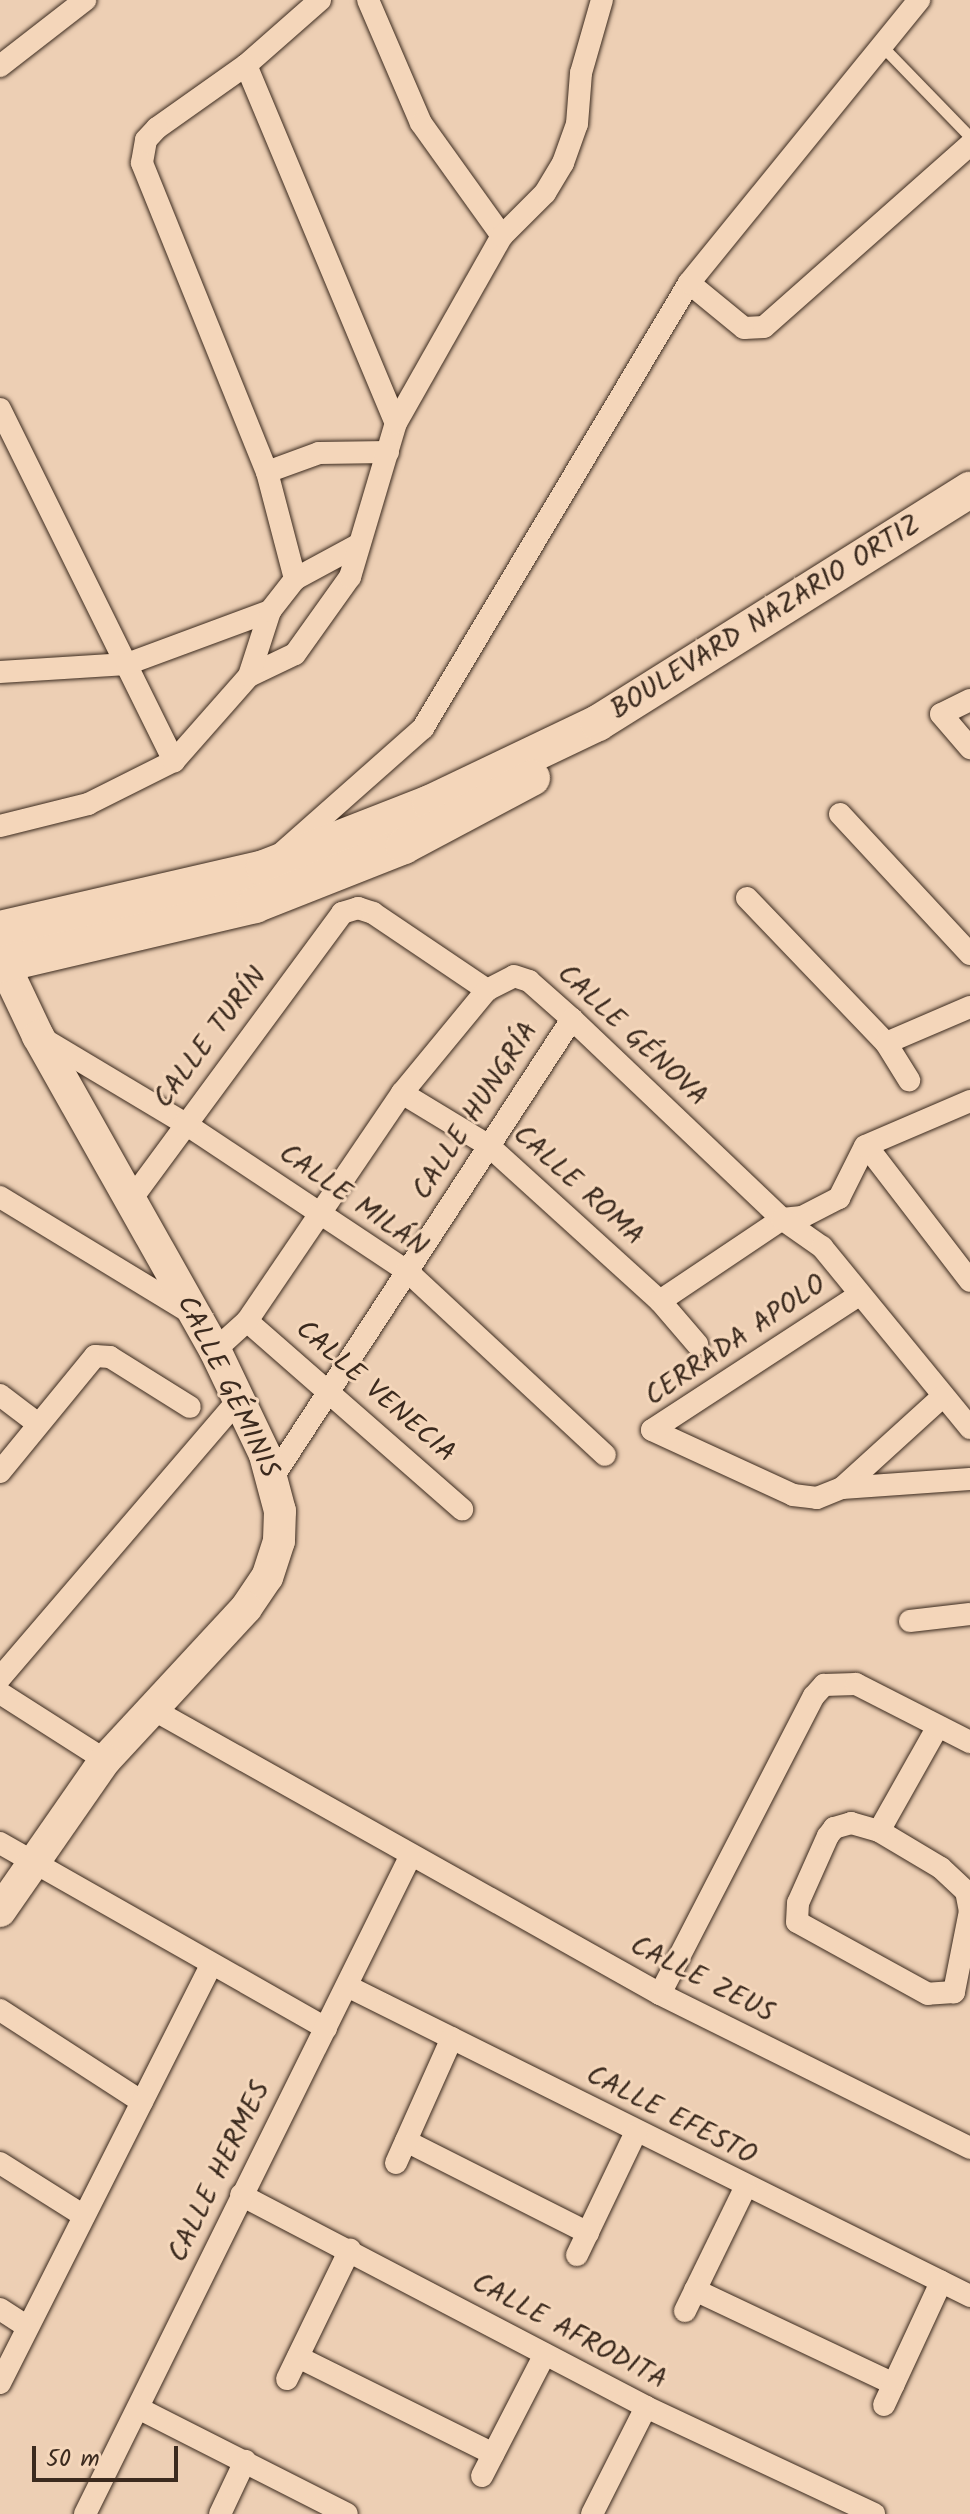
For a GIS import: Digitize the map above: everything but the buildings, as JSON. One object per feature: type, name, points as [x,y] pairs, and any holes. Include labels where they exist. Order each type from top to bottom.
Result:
[{"type":"main road","name":"BOULEVARD NAZARIO ORTIZ","points":[[0,929],[264,868],[430,803],[561,743],[970,490]]},
{"type":"main road","name":"BOULEVARD NAZARIO ORTIZ","points":[[1,962],[255,905],[354,868],[534,776],[561,743]]},
{"type":"street","points":[[0,66],[85,0]]},
{"type":"street","points":[[295,579],[267,472],[142,163],[146,140],[157,128],[246,65],[320,0]]},
{"type":"street","points":[[368,0],[421,123],[502,236]]},
{"type":"street","points":[[0,826],[88,804],[174,761],[249,676],[295,654],[315,633],[350,577],[396,423],[502,236],[545,193],[571,145],[585,57],[602,0]]},
{"type":"street","points":[[264,868],[392,758],[438,707],[511,573],[689,283],[919,0]]},
{"type":"street","points":[[246,65],[396,423]]},
{"type":"street","points":[[689,283],[744,328],[764,327],[970,145]]},
{"type":"street","points":[[0,409],[174,761]]},
{"type":"street","points":[[267,472],[319,453],[388,452]]},
{"type":"street","points":[[249,676],[270,611],[295,579],[358,545]]},
{"type":"street","points":[[0,672],[127,664],[270,611]]},
{"type":"street","points":[[970,700],[941,714],[970,748]]},
{"type":"street","points":[[840,814],[970,954]]},
{"type":"street","points":[[747,898],[886,1043],[909,1080]]},
{"type":"street","name":"CALLE TURÍN","points":[[130,1201],[184,1123],[342,913],[358,908],[373,913],[487,990]]},
{"type":"street","name":"CALLE GÉMINIS","points":[[0,1911],[105,1760],[154,1710],[267,1577],[279,1541],[273,1477],[239,1399],[215,1350],[38,1036],[1,962]]},
{"type":"street","name":"CALLE GÉNOVA","points":[[487,990],[514,976],[529,981],[782,1219],[812,1238],[837,1266]]},
{"type":"street","points":[[215,1350],[247,1321],[402,1093],[487,990]]},
{"type":"street","points":[[886,1043],[970,1007]]},
{"type":"street","name":"CALLE HUNGRÍA","points":[[273,1477],[572,1019]]},
{"type":"street","name":"CALLE MILÁN","points":[[38,1036],[184,1123],[407,1271],[605,1455]]},
{"type":"street","name":"CALLE ROMA","points":[[402,1093],[489,1146],[660,1301],[697,1344]]},
{"type":"street","points":[[970,1101],[865,1146],[866,1159],[970,1281]]},
{"type":"street","points":[[660,1301],[782,1219],[802,1217],[839,1198],[866,1159],[970,1117]]},
{"type":"street","points":[[0,1197],[196,1316]]},
{"type":"street","name":"CERRADA APOLO","points":[[837,1266],[970,1428]]},
{"type":"street","name":"CERRADA APOLO","points":[[859,1295],[652,1430],[793,1495],[817,1498],[842,1488],[970,1479]]},
{"type":"street","name":"CALLE VENECIA","points":[[247,1321],[330,1389],[462,1509]]},
{"type":"street","points":[[0,1472],[88,1360],[110,1357],[190,1407]]},
{"type":"street","points":[[0,1395],[38,1424]]},
{"type":"street","name":"CERRADA APOLO","points":[[842,1488],[943,1396]]},
{"type":"street","points":[[0,1678],[239,1399]]},
{"type":"street","points":[[910,1621],[970,1614]]},
{"type":"street","points":[[660,1994],[814,1696],[824,1685],[844,1681],[970,1742]]},
{"type":"street","points":[[0,1693],[105,1760]]},
{"type":"street","name":"CALLE ZEUS","points":[[154,1710],[410,1857],[660,1994],[970,2148]]},
{"type":"street","points":[[879,1831],[937,1728]]},
{"type":"street","points":[[851,1823],[879,1831],[941,1868],[961,1883],[969,1897],[958,1986],[947,1996],[928,1994],[802,1927],[794,1918],[834,1828],[851,1823]]},
{"type":"street","points":[[0,1843],[34,1860],[211,1966],[326,2028]]},
{"type":"street","name":"CALLE HERMES","points":[[85,2514],[410,1857]]},
{"type":"street","points":[[0,2383],[211,1966]]},
{"type":"street","name":"CALLE EFESTO","points":[[347,1986],[745,2188],[970,2296]]},
{"type":"street","points":[[0,2010],[142,2102]]},
{"type":"street","points":[[396,2163],[452,2038]]},
{"type":"street","points":[[577,2255],[636,2132]]},
{"type":"street","points":[[406,2141],[588,2233]]},
{"type":"street","points":[[0,2163],[84,2216]]},
{"type":"street","points":[[685,2311],[745,2188]]},
{"type":"street","name":"CALLE AFRODITA","points":[[241,2195],[350,2249],[646,2407],[874,2514]]},
{"type":"street","points":[[287,2379],[350,2249]]},
{"type":"street","points":[[884,2405],[941,2282]]},
{"type":"street","points":[[695,2290],[894,2384]]},
{"type":"street","points":[[0,2309],[28,2327]]},
{"type":"street","points":[[482,2476],[545,2354]]},
{"type":"street","points":[[298,2357],[493,2454]]},
{"type":"street","points":[[601,2511],[646,2407]]},
{"type":"street","points":[[138,2408],[347,2514]]},
{"type":"street","points":[[220,2514],[245,2461]]},
{"type":"lane","points":[[881,45],[970,137]]}]
